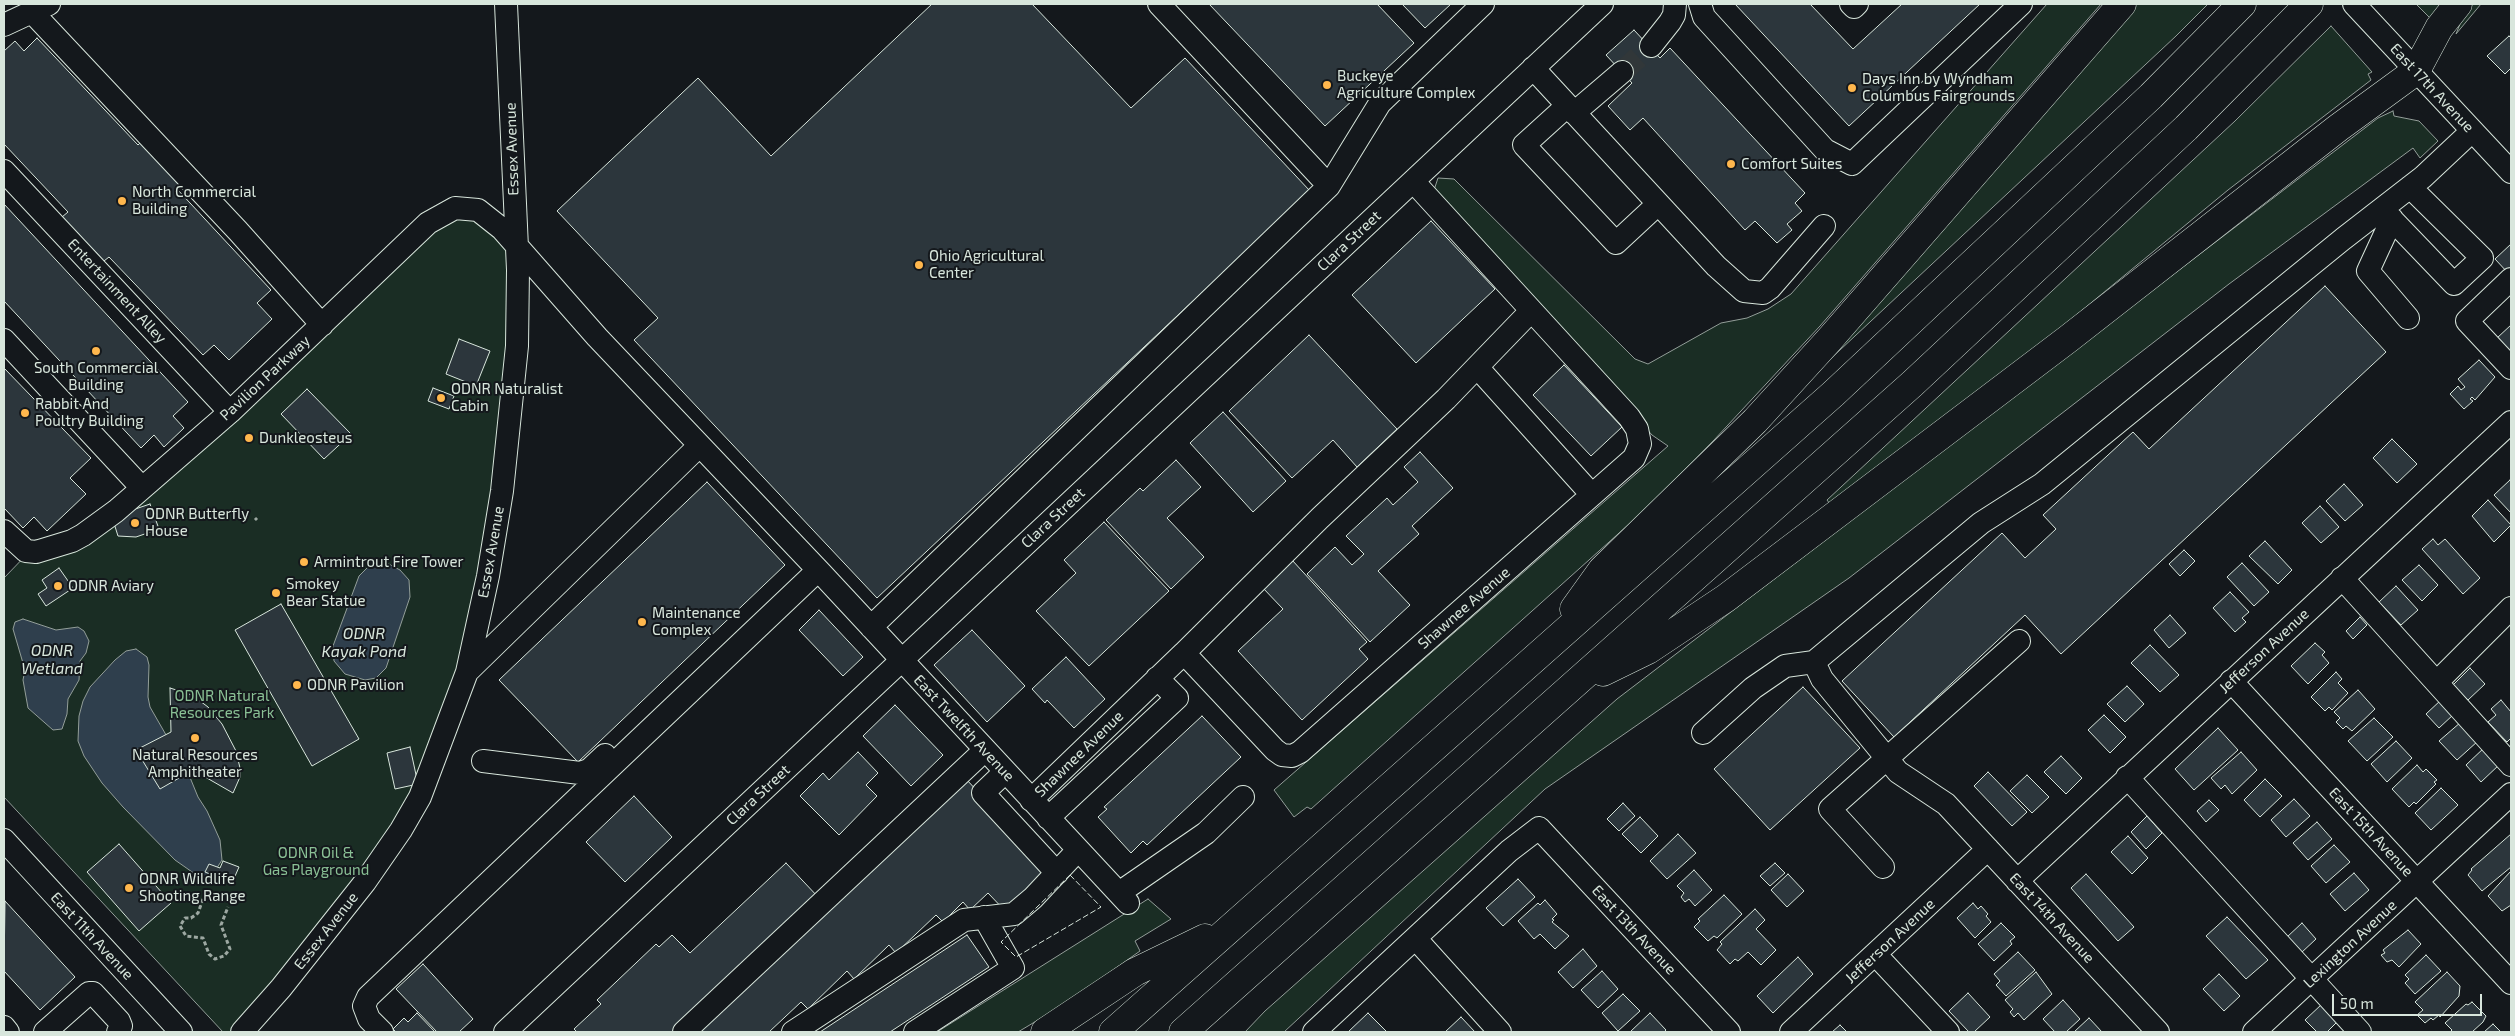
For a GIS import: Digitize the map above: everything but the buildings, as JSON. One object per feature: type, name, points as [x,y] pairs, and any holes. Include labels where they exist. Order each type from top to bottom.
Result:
[{"type":"highway","points":[[1538,656],[1602,570],[1755,421],[2122,4]]},
{"type":"highway","points":[[1114,1032],[1833,394],[2151,96],[2242,4]]},
{"type":"highway","points":[[1183,1032],[1912,384],[2186,128],[2309,4]]},
{"type":"highway","points":[[1571,689],[1648,650],[1726,598],[2068,339],[2330,134],[2416,71],[2439,28],[2458,4]]},
{"type":"highway","points":[[1045,1032],[1135,972],[1236,924]]},
{"type":"highway","points":[[1210,1032],[1265,960]]},
{"type":"street","name":"Essex Avenue","points":[[242,1032],[281,988],[365,882],[401,830],[420,797],[466,672],[488,576],[505,471],[517,346],[519,297],[515,244],[506,4]]},
{"type":"street","points":[[1159,4],[1329,186]]},
{"type":"street","points":[[871,627],[1329,186],[1380,102],[1483,4]]},
{"type":"street","name":"Clara Street","points":[[505,1032],[1602,4]]},
{"type":"street","points":[[1651,46],[1670,22],[1674,15],[1675,4]]},
{"type":"street","points":[[1700,4],[1704,17],[1825,150],[1852,164],[2021,4]]},
{"type":"street","points":[[1850,4],[1854,7],[1857,4]]},
{"type":"street","name":"East 17th Avenue","points":[[2354,4],[2511,172]]},
{"type":"street","points":[[4,14],[33,6]]},
{"type":"street","points":[[4,25],[33,6]]},
{"type":"street","points":[[33,6],[322,325]]},
{"type":"street","points":[[1533,68],[1658,204],[1735,285],[1744,291],[1755,294],[1763,293],[1770,288],[1824,226]]},
{"type":"street","points":[[1622,72],[1524,145],[1616,244],[1658,204]]},
{"type":"street","points":[[1704,733],[1753,688],[1785,666],[1814,662],[1981,523],[2042,484],[2387,214],[2410,187],[2472,131]]},
{"type":"street","name":"Entertainment Alley","points":[[4,171],[230,412]]},
{"type":"street","name":"Shawnee Avenue","points":[[1031,800],[1184,653],[1275,750],[1282,755],[1292,756],[1300,752],[1634,458],[1640,444],[1637,430],[1413,182]]},
{"type":"street","points":[[2387,214],[2454,284],[2482,258],[2410,187]]},
{"type":"street","name":"Pavilion Parkway","points":[[4,531],[26,551],[36,552],[57,546],[83,535],[142,488],[230,412],[406,243],[443,213],[455,208],[478,210],[489,216],[585,324],[646,373]]},
{"type":"street","points":[[2387,214],[2368,271],[2408,318]]},
{"type":"street","points":[[2511,279],[2467,321],[2511,368]]},
{"type":"street","points":[[1184,653],[1320,518],[1477,367],[1530,312]]},
{"type":"street","points":[[4,340],[142,488]]},
{"type":"street","points":[[1477,367],[1592,495]]},
{"type":"street","name":"East Twelfth Avenue","points":[[646,373],[699,446],[815,566],[1123,898],[1206,833],[1243,797]]},
{"type":"street","name":"Jefferson Avenue","points":[[2017,881],[2511,422]]},
{"type":"street","points":[[466,672],[699,446]]},
{"type":"street","points":[[484,761],[580,773],[589,770],[815,566]]},
{"type":"street","points":[[382,1032],[369,1018],[364,1006],[368,997],[814,574],[815,566]]},
{"type":"street","points":[[2342,578],[2511,765]]},
{"type":"street","points":[[2437,682],[2511,608]]},
{"type":"street","points":[[1883,867],[1830,809],[2019,641]]},
{"type":"street","name":"East 14th Avenue","points":[[1814,662],[1822,680],[1898,772],[1946,804],[2158,1032]]},
{"type":"street","points":[[1048,818],[1177,698],[1157,678]]},
{"type":"street","name":"East 15th Avenue","points":[[2231,681],[2511,983]]},
{"type":"street","points":[[684,1032],[985,750]]},
{"type":"street","points":[[1005,772],[983,793],[1057,873]]},
{"type":"street","points":[[2127,777],[2360,1032]]},
{"type":"street","name":"Lexington Avenue","points":[[2254,1032],[2511,794]]},
{"type":"street","name":"East 13th Avenue","points":[[1416,939],[1509,851],[1539,828],[1729,1032]]},
{"type":"street","name":"Jefferson Avenue","points":[[1791,1032],[1988,849]]},
{"type":"street","name":"East 11th Avenue","points":[[7,850],[181,1032]]},
{"type":"street","points":[[792,1032],[964,920],[1014,914],[1078,850]]},
{"type":"street","points":[[914,1032],[1013,968],[984,917]]},
{"type":"street","points":[[1314,1032],[1416,939],[1500,1032]]},
{"type":"street","points":[[1875,954],[1948,1032]]},
{"type":"street","points":[[45,1032],[88,993],[93,993],[119,1021],[121,1026],[118,1032]]},
{"type":"street","points":[[4,1027],[8,1032]]},
{"type":"path","points":[[203,900],[198,914],[191,918],[185,918],[180,926],[186,936],[203,938],[209,954],[215,959],[224,956],[230,949],[221,926],[228,907]]},
{"type":"green space","points":[[2047,4],[2101,4],[1820,326],[1714,440],[1647,508],[1311,809],[1307,807],[1294,817],[1274,790],[1668,446],[1652,435],[1434,190],[1438,178],[1454,179],[1635,359],[1648,364],[1721,323],[1747,318],[1768,309],[1791,294]]},
{"type":"green space","points":[[2135,4],[2208,4],[1794,393]]},
{"type":"green space","points":[[2416,4],[2441,4],[2430,18]]},
{"type":"green space","points":[[2473,4],[2481,4],[2456,34],[2464,14]]},
{"type":"green space","points":[[2331,26],[2372,72],[2368,74],[2371,80],[2228,190],[2057,331],[1830,504],[1827,500],[2235,121]]},
{"type":"green space","points":[[2393,111],[2394,116],[2419,121],[2438,141],[2420,158],[2413,148],[2229,284],[1849,578],[1545,789],[1284,1032],[1245,1032],[1265,1011],[1617,699],[2378,118]]},
{"type":"green space","name":"ODNR Natural Resources Park","points":[[455,208],[515,244],[488,576],[420,797],[242,1032],[223,1032],[4,797],[4,578],[30,551],[57,547]]},
{"type":"green space","points":[[1148,899],[1171,919],[1135,941],[1140,951],[1068,1002],[1018,1032],[937,1032]]},
{"type":"water","name":"ODNR Kayak Pond","points":[[385,562],[400,570],[409,580],[410,597],[386,668],[376,678],[365,680],[345,674],[334,661],[333,646],[359,576],[371,564]]},
{"type":"water","name":"ODNR Wetland","points":[[23,619],[56,630],[78,627],[84,631],[89,641],[86,653],[80,661],[79,680],[68,699],[67,714],[62,729],[53,730],[28,708],[23,680],[25,670],[13,629],[15,622]]},
{"type":"water","points":[[136,649],[147,657],[149,665],[148,697],[150,707],[189,775],[220,840],[222,860],[213,874],[205,881],[175,860],[123,807],[102,783],[84,756],[78,741],[79,716],[83,701],[90,687],[115,660],[126,651]]},
{"type":"tunnel","points":[[1622,72],[1651,46]]},
{"type":"fence","points":[[1070,875],[1101,907],[1016,957],[1001,942],[1070,875]]},
{"type":"place","name":"Buckeye Agriculture Complex","points":[[1327,85]]},
{"type":"place","name":"Days Inn by Wyndham Columbus Fairgrounds","points":[[1852,88]]},
{"type":"place","name":"Comfort Suites","points":[[1731,164]]},
{"type":"place","name":"North Commercial Building","points":[[122,201]]},
{"type":"place","name":"Ohio Agricultural Center","points":[[919,265]]},
{"type":"place","name":"South Commercial Building","points":[[96,351]]},
{"type":"place","name":"ODNR Naturalist Cabin","points":[[441,398]]},
{"type":"place","name":"Rabbit And Poultry Building","points":[[25,413]]},
{"type":"place","name":"Dunkleosteus","points":[[249,438]]},
{"type":"place","name":"ODNR Butterfly House","points":[[135,523]]},
{"type":"place","name":"Armintrout Fire Tower","points":[[304,562]]},
{"type":"place","name":"ODNR Aviary","points":[[58,586]]},
{"type":"place","name":"Smokey Bear Statue","points":[[276,593]]},
{"type":"place","name":"Maintenance Complex","points":[[642,622]]},
{"type":"place","name":"ODNR Pavilion","points":[[297,685]]},
{"type":"place","name":"Natural Resources Amphitheater","points":[[195,738]]},
{"type":"place","name":"ODNR Wildlife Shooting Range","points":[[129,888]]},
{"type":"park label","name":"ODNR Oil & Gas Playground","points":[[316,862]]}]
